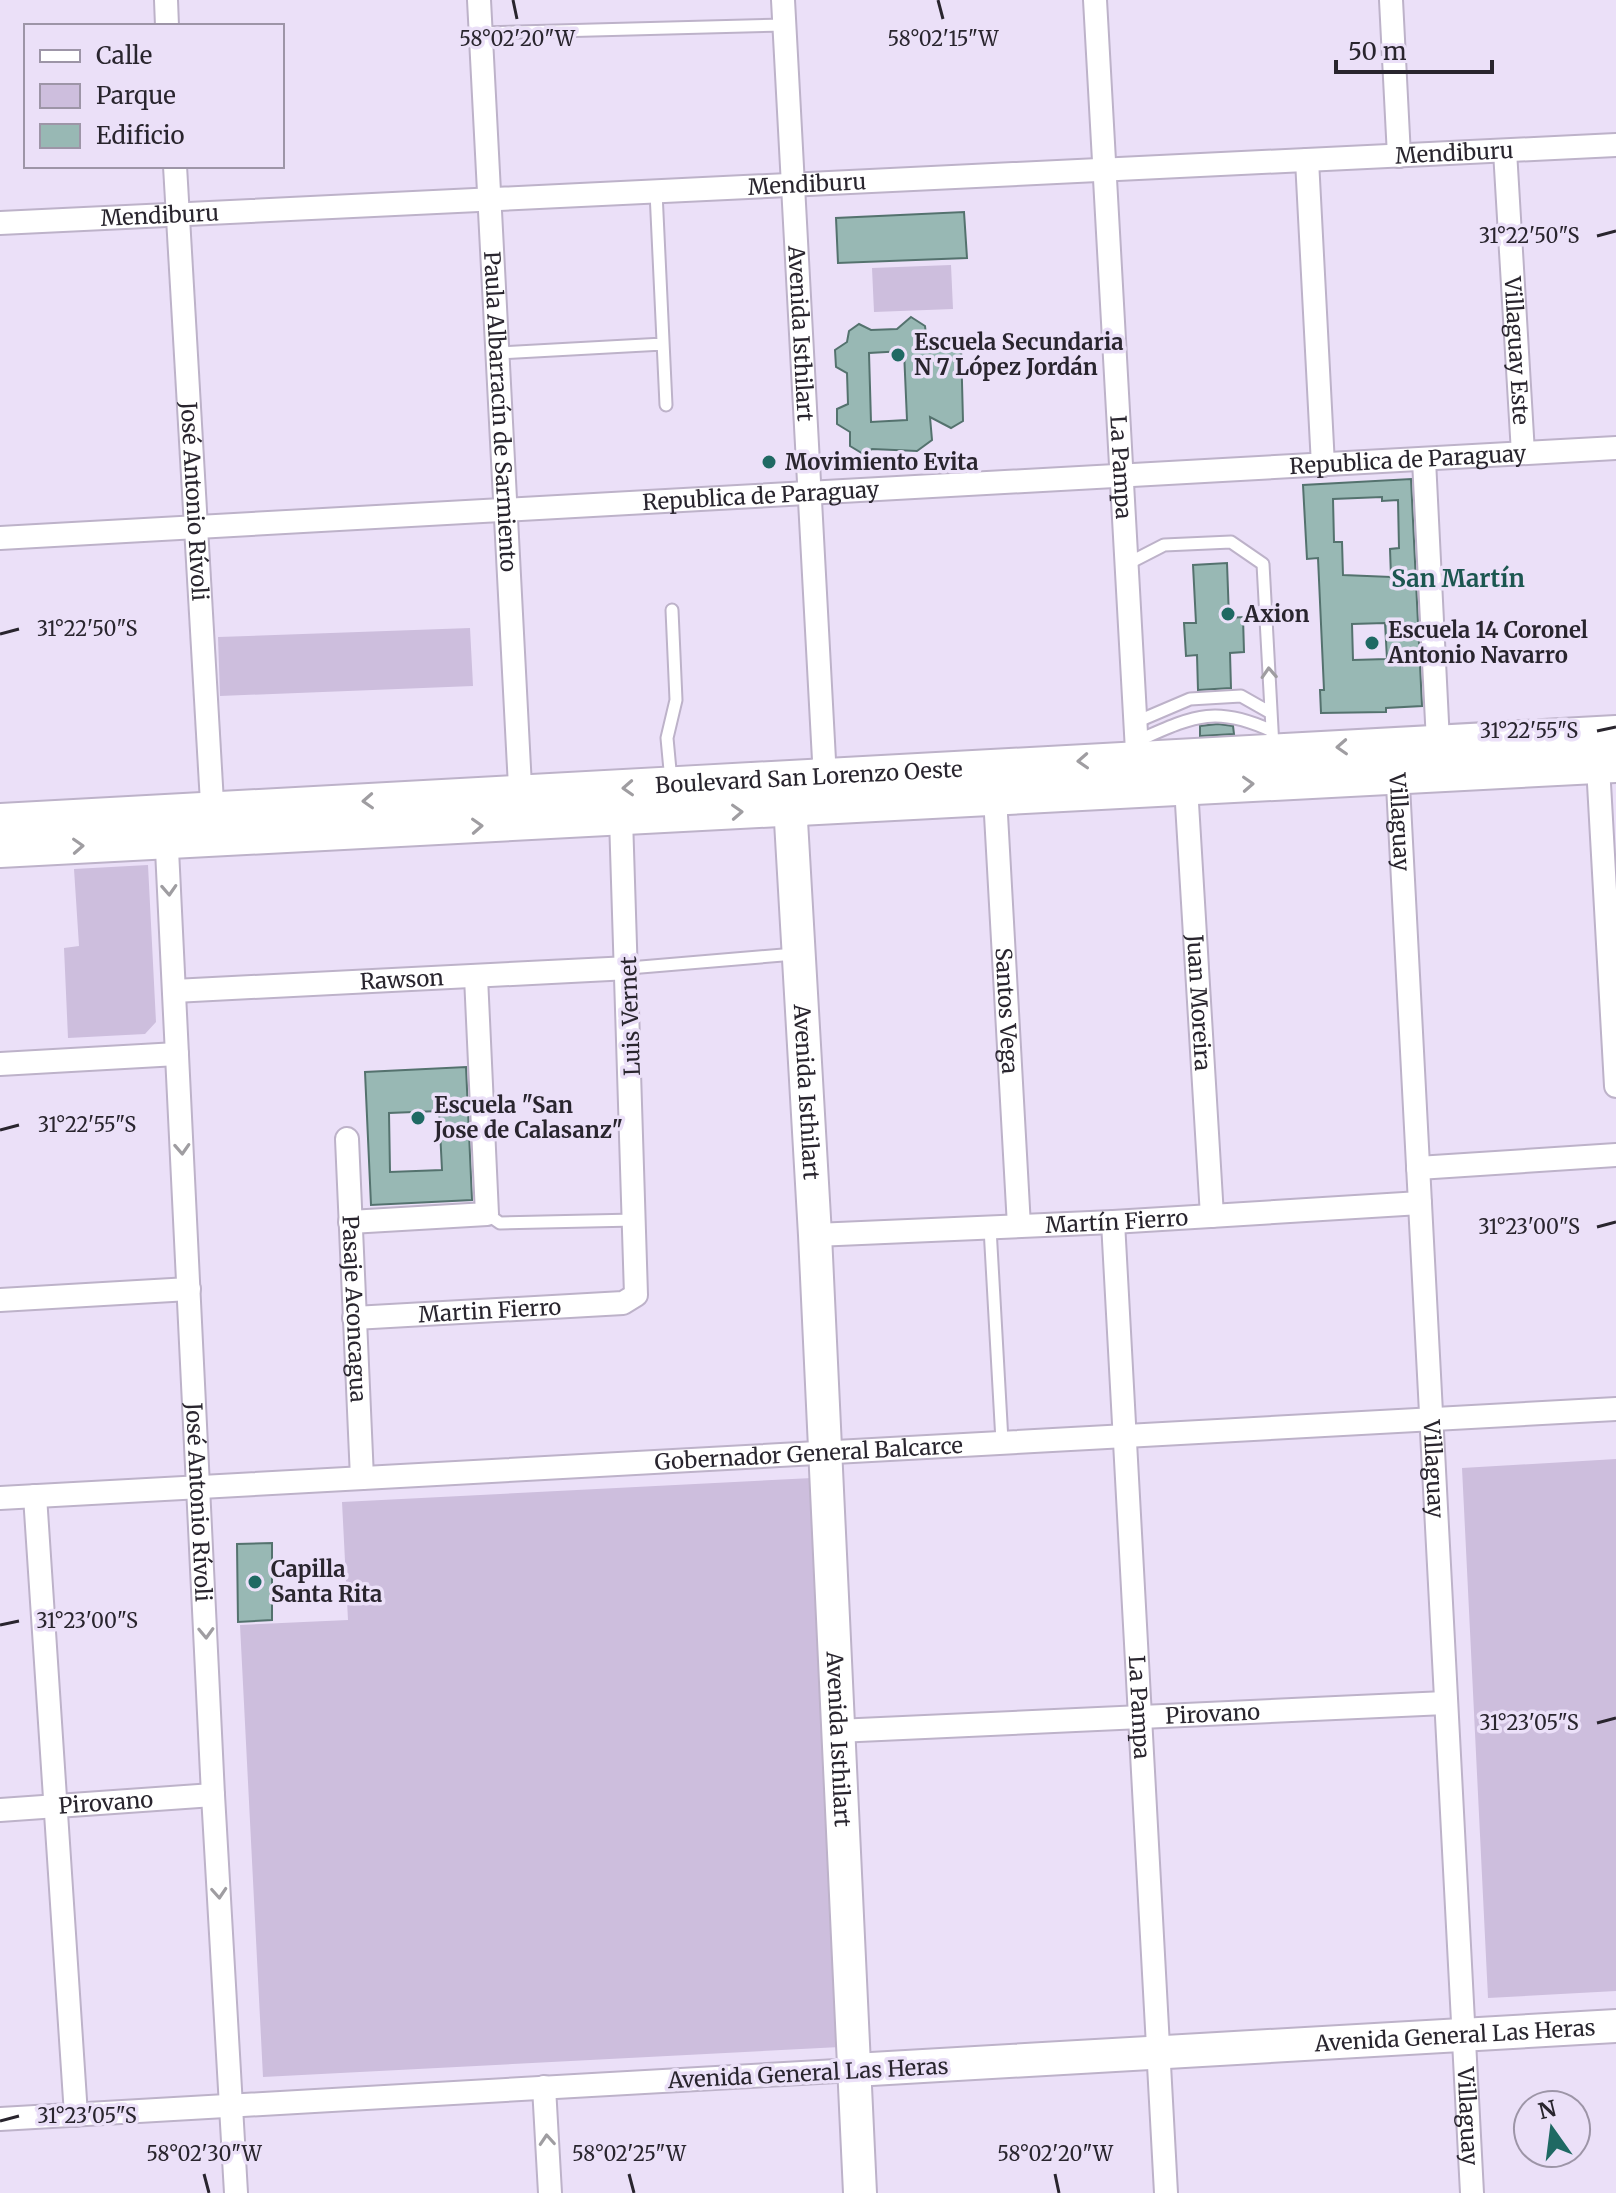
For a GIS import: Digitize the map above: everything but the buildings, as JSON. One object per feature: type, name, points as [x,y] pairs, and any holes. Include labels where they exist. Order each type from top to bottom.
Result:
[{"type":"main road","name":"Boulevard San Lorenzo Oeste","points":[[1137,753],[1186,787],[1397,760],[1438,742],[1616,733]]},
{"type":"main road","name":"Boulevard San Lorenzo Oeste","points":[[0,850],[166,827],[522,808],[671,786],[1273,741],[1397,760],[1607,765]]},
{"type":"main road","name":"Boulevard San Lorenzo Oeste","points":[[522,808],[621,818],[995,797],[1137,753]]},
{"type":"main road","name":"Boulevard San Lorenzo Oeste","points":[[0,821],[166,827]]},
{"type":"street","points":[[166,0],[167,24]]},
{"type":"street","name":"Paula Albarracín de Sarmiento","points":[[479,0],[522,808]]},
{"type":"street","name":"Avenida Isthilart","points":[[783,0],[824,760],[820,776],[791,821],[826,1452],[860,2193]]},
{"type":"street","name":"La Pampa","points":[[1095,0],[1137,753]]},
{"type":"street","points":[[1391,0],[1399,156]]},
{"type":"street","name":"Mendiburu","points":[[0,223],[1616,145]]},
{"type":"street","name":"Villaguay Este","points":[[1505,151],[1523,453]]},
{"type":"street","points":[[1307,160],[1323,465]]},
{"type":"street","name":"José Antonio Rívoli","points":[[175,168],[213,824]]},
{"type":"street","name":"Republica de Paraguay","points":[[0,538],[1121,478],[1616,448]]},
{"type":"street","points":[[1424,460],[1438,742]]},
{"type":"street","name":"Villaguay","points":[[1397,760],[1472,2193]]},
{"type":"street","points":[[1607,765],[1616,1086]]},
{"type":"street","name":"Juan Moreira","points":[[1186,787],[1212,1216]]},
{"type":"street","name":"Santos Vega","points":[[995,797],[1019,1226]]},
{"type":"street","name":"Luis Vernet","points":[[621,818],[629,968],[637,1290],[634,1298],[623,1303]]},
{"type":"street","name":"José Antonio Rívoli","points":[[166,827],[213,1795],[236,2193]]},
{"type":"street","name":"Rawson","points":[[174,991],[629,968]]},
{"type":"street","points":[[350,1222],[487,1214],[476,977]]},
{"type":"street","points":[[0,1064],[177,1054]]},
{"type":"street","name":"Pasaje Aconcagua","points":[[347,1139],[362,1478]]},
{"type":"street","points":[[1418,1168],[1616,1155]]},
{"type":"street","name":"Martín Fierro","points":[[815,1235],[1113,1222],[1420,1203]]},
{"type":"street","name":"La Pampa","points":[[1113,1222],[1166,2193]]},
{"type":"street","points":[[0,1300],[189,1289]]},
{"type":"street","name":"Martin Fierro","points":[[354,1318],[623,1303]]},
{"type":"street","name":"Gobernador General Balcarce","points":[[0,1498],[1616,1409]]},
{"type":"street","points":[[35,1496],[76,2115]]},
{"type":"street","name":"Pirovano","points":[[837,1731],[1445,1703]]},
{"type":"street","name":"Pirovano","points":[[0,1810],[213,1795]]},
{"type":"street","name":"Avenida General Las Heras","points":[[0,2119],[1616,2026]]},
{"type":"street","points":[[544,2087],[550,2193]]},
{"type":"lane","points":[[480,33],[785,25]]},
{"type":"lane","points":[[656,192],[666,405]]},
{"type":"lane","points":[[497,353],[663,344]]},
{"type":"lane","points":[[1126,565],[1164,545],[1231,542],[1263,564],[1273,741]]},
{"type":"lane","points":[[671,786],[667,738],[676,700],[672,610]]},
{"type":"lane","points":[[1137,753],[1190,699],[1241,696],[1271,713]]},
{"type":"lane","points":[[629,968],[799,954]]},
{"type":"lane","points":[[487,1214],[500,1223],[635,1220]]},
{"type":"lane","points":[[990,1228],[1002,1441]]},
{"type":"green space","points":[[951,265],[953,309],[874,312],[872,268]]},
{"type":"green space","points":[[470,628],[473,686],[220,696],[218,637]]},
{"type":"green space","points":[[148,865],[156,1022],[145,1034],[68,1038],[64,948],[79,946],[74,869]]},
{"type":"green space","points":[[1616,1459],[1616,1991],[1488,1998],[1462,1468]]},
{"type":"green space","points":[[812,1478],[840,2047],[263,2077],[240,1625],[348,1620],[342,1502]]},
{"type":"place","name":"Escuela Secundaria N 7 López Jordán","points":[[898,355]]},
{"type":"place","name":"Movimiento Evita","points":[[769,462]]},
{"type":"place","name":"Axion","points":[[1228,614]]},
{"type":"place","name":"Escuela 14 Coronel Antonio Navarro","points":[[1372,643]]},
{"type":"place","name":"Escuela \"San Jose de Calasanz\"","points":[[418,1118]]},
{"type":"place","name":"Capilla Santa Rita","points":[[255,1582]]},
{"type":"district","name":"San Martín","points":[[1458,578]]}]
